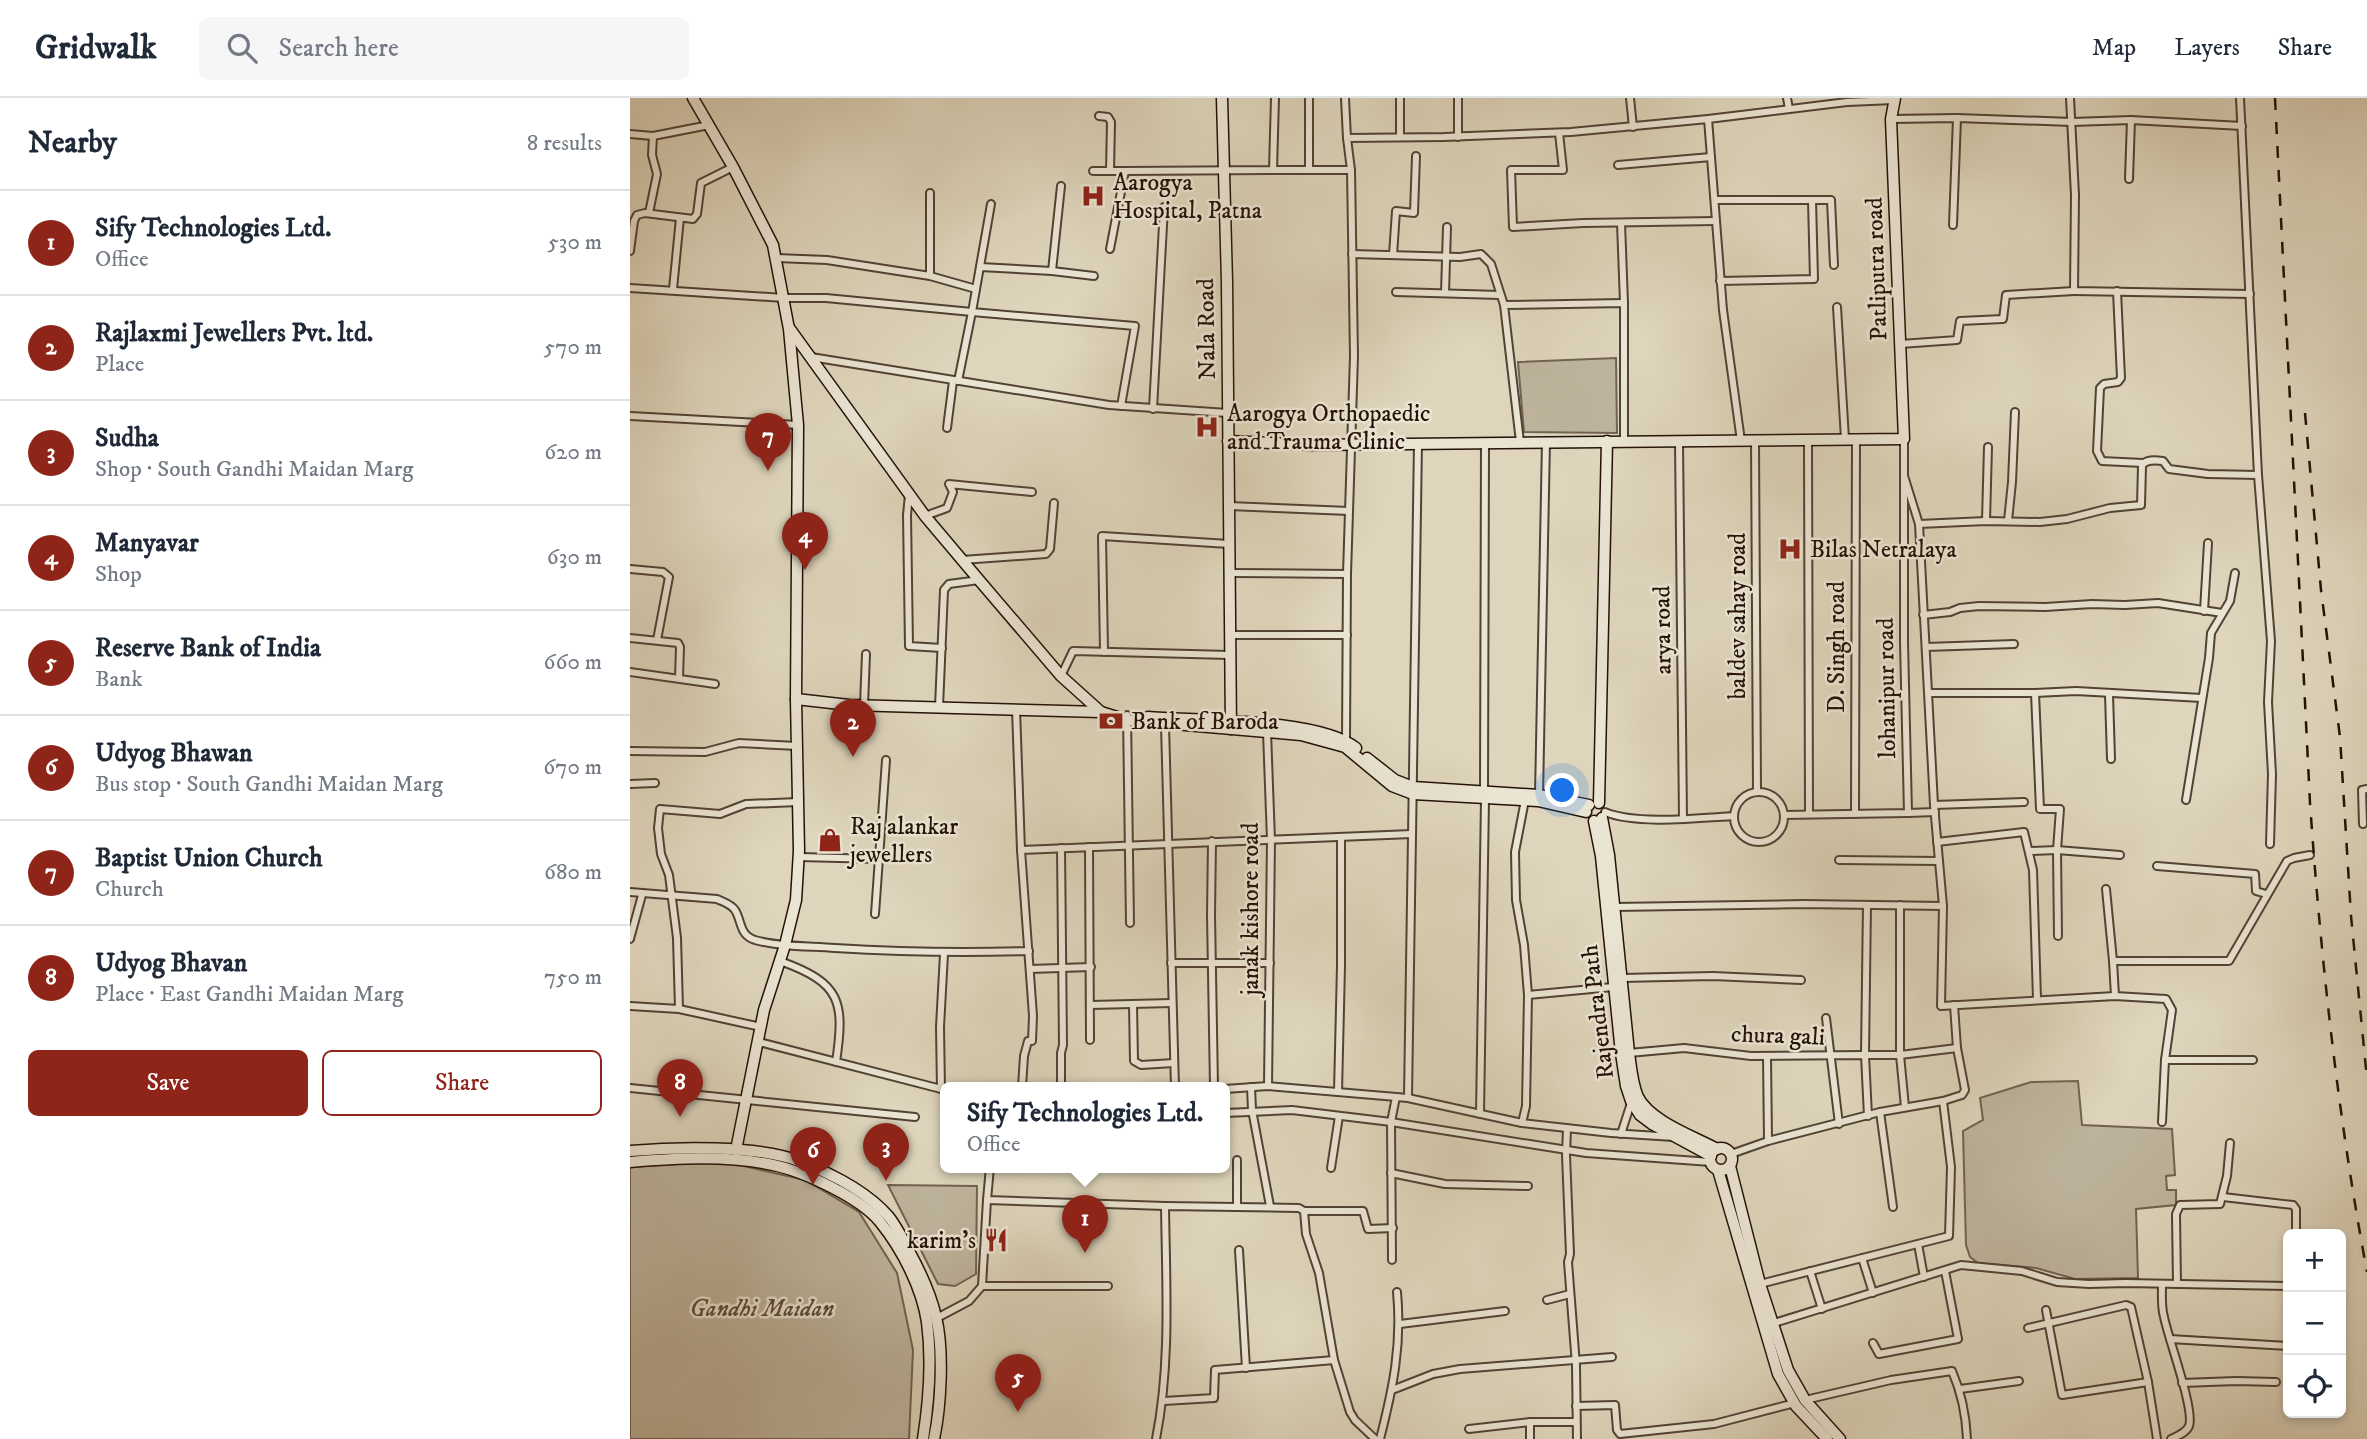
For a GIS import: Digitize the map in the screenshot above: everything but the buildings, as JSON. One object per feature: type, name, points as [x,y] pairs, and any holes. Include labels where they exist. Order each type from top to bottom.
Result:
[{"type":"main road","points":[[693,98],[768,234],[776,258],[789,328],[798,425],[796,699],[799,857],[796,900],[764,1010],[735,1155]]},
{"type":"main road","name":"Nala Road","points":[[1222,98],[1231,725]]},
{"type":"main road","name":"Patliputra road","points":[[1895,99],[1891,119],[1904,439]]},
{"type":"main road","points":[[789,328],[925,516],[1062,676],[1101,712]]},
{"type":"main road","points":[[1228,441],[1351,444],[1904,439]]},
{"type":"main road","points":[[1596,812],[1607,441]]},
{"type":"main road","points":[[796,699],[864,705],[1101,712],[1165,725],[1231,725],[1267,732],[1301,732],[1345,747],[1392,786],[1413,791],[1525,800],[1596,812]]},
{"type":"main road","points":[[1125,717],[1301,732],[1346,741],[1413,791]]},
{"type":"main road","points":[[1485,796],[1539,794],[1596,812]]},
{"type":"main road","name":"Rajendra Path","points":[[1596,812],[1614,907],[1629,1053],[1639,1098],[1646,1109],[1714,1159],[1725,1149],[1731,1154]]},
{"type":"main road","name":"Rajendra Path","points":[[1596,812],[1613,987],[1623,1064],[1632,1101],[1640,1115],[1652,1124],[1681,1134]]},
{"type":"main road","points":[[630,1151],[664,1148],[735,1155],[774,1165],[815,1179],[852,1199],[879,1220],[910,1272],[932,1320],[940,1371],[939,1417],[934,1439]]},
{"type":"main road","points":[[1731,1154],[1730,1166],[1768,1325]]},
{"type":"main road","points":[[630,1162],[735,1155]]},
{"type":"main road","points":[[1714,1159],[1726,1169],[1730,1166]]},
{"type":"main road","points":[[1714,1159],[1768,1325],[1800,1401],[1827,1439]]},
{"type":"main road","points":[[923,1439],[932,1320]]},
{"type":"main road","points":[[1800,1401],[1840,1439]]},
{"type":"street","points":[[1273,170],[1275,98]]},
{"type":"street","points":[[1309,98],[1309,170]]},
{"type":"street","points":[[1345,98],[1351,170],[1354,356],[1347,574],[1346,741]]},
{"type":"street","points":[[1399,137],[1400,98]]},
{"type":"street","points":[[1458,98],[1458,137]]},
{"type":"street","points":[[1630,98],[1633,127]]},
{"type":"street","points":[[1787,98],[1789,109]]},
{"type":"street","points":[[2070,98],[2075,195],[2074,291]]},
{"type":"street","points":[[2240,98],[2258,475],[2271,640],[2268,702],[2272,774],[2270,844]]},
{"type":"street","points":[[1348,138],[1559,133],[1895,99]]},
{"type":"street","points":[[1099,116],[1108,117],[1111,122],[1110,171]]},
{"type":"street","points":[[1953,225],[1957,118]]},
{"type":"street","points":[[1708,119],[1720,281],[1741,441]]},
{"type":"street","points":[[1891,119],[2072,122],[2131,120],[2242,126]]},
{"type":"street","points":[[2129,179],[2131,120]]},
{"type":"street","points":[[630,134],[653,136],[709,125]]},
{"type":"street","points":[[1559,133],[1563,170],[1511,170],[1513,227],[1716,221]]},
{"type":"street","points":[[649,213],[657,174],[652,155],[653,136]]},
{"type":"street","points":[[1393,255],[1396,211],[1414,212],[1416,156]]},
{"type":"street","points":[[1618,165],[1711,157]]},
{"type":"street","points":[[630,251],[637,215],[649,213],[689,219],[695,217],[704,179],[733,167]]},
{"type":"street","points":[[1110,249],[1125,170]]},
{"type":"street","points":[[1093,171],[1351,170]]},
{"type":"street","points":[[1052,271],[1061,186]]},
{"type":"street","points":[[930,193],[930,276]]},
{"type":"street","points":[[1715,200],[1831,200],[1834,265]]},
{"type":"street","points":[[1720,281],[1814,279],[1812,200]]},
{"type":"street","points":[[947,428],[972,312],[991,204]]},
{"type":"street","points":[[1153,409],[1164,207]]},
{"type":"street","points":[[673,289],[680,218]]},
{"type":"street","points":[[1620,223],[1625,303],[1624,441]]},
{"type":"street","points":[[1445,293],[1447,227]]},
{"type":"street","points":[[1352,254],[1447,257],[1481,254],[1491,264],[1504,305],[1520,442]]},
{"type":"street","points":[[776,258],[827,260],[930,276],[976,289]]},
{"type":"street","points":[[980,267],[1094,276]]},
{"type":"street","points":[[630,288],[825,298],[1135,326],[1121,406]]},
{"type":"street","points":[[1899,344],[1957,340],[1960,321],[2003,319],[2006,295],[2074,291],[2250,294]]},
{"type":"street","points":[[2118,291],[2121,378],[2118,382],[2104,384],[2100,388],[2097,451],[2102,461],[2143,463],[2161,460],[2169,469],[2208,474],[2258,475]]},
{"type":"street","points":[[1396,292],[1500,295]]},
{"type":"street","points":[[1504,305],[1625,303]]},
{"type":"street","name":"D. Singh road","points":[[1837,307],[1850,439],[1855,814]]},
{"type":"street","points":[[810,356],[1121,406],[1228,413]]},
{"type":"street","points":[[2008,521],[2015,412]]},
{"type":"street","points":[[630,416],[798,425]]},
{"type":"street","name":"lohanipur road","points":[[1904,439],[1904,642],[1908,813]]},
{"type":"street","name":"baldev sahay road","points":[[1755,440],[1756,791]]},
{"type":"street","points":[[1808,440],[1809,814]]},
{"type":"street","points":[[1539,794],[1546,441]]},
{"type":"street","name":"arya road","points":[[1679,441],[1683,819]]},
{"type":"street","points":[[1480,1114],[1485,796],[1485,442]]},
{"type":"street","points":[[1408,1098],[1418,443]]},
{"type":"street","points":[[1986,521],[1988,447]]},
{"type":"street","points":[[1919,524],[2040,522],[2067,519],[2109,508],[2141,505],[2143,463]]},
{"type":"street","points":[[1904,476],[1919,524],[1943,906],[1941,1006],[2115,996],[2166,999],[2172,1010],[2165,1060],[2162,1122]]},
{"type":"street","points":[[925,516],[947,508],[953,492],[948,484],[1032,492]]},
{"type":"street","points":[[909,494],[909,646],[942,648]]},
{"type":"street","points":[[962,560],[1046,554],[1050,550],[1054,503]]},
{"type":"street","points":[[1229,506],[1349,511]]},
{"type":"street","points":[[1104,652],[1102,536],[1229,544]]},
{"type":"street","points":[[2203,611],[2208,543]]},
{"type":"street","points":[[630,569],[663,572],[669,576],[657,640]]},
{"type":"street","points":[[1229,573],[1347,574]]},
{"type":"street","points":[[2186,800],[2211,633],[2231,601],[2235,573]]},
{"type":"street","points":[[939,707],[945,587],[949,584],[979,580]]},
{"type":"street","points":[[1923,615],[1979,606],[2048,607],[2158,603],[2222,613]]},
{"type":"street","points":[[1229,635],[1347,635]]},
{"type":"street","points":[[630,638],[674,642],[680,647],[679,678]]},
{"type":"street","points":[[1926,647],[2014,644]]},
{"type":"street","points":[[1062,676],[1073,651],[1230,655]]},
{"type":"street","points":[[864,705],[866,654]]},
{"type":"street","points":[[630,672],[715,684]]},
{"type":"street","points":[[1929,693],[2076,691],[2202,698]]},
{"type":"street","points":[[2035,693],[2040,809],[2060,810],[2057,850],[2058,936]]},
{"type":"street","points":[[2109,694],[2111,759]]},
{"type":"street","points":[[1016,709],[1032,1041],[1028,1041],[1024,1056],[1022,1082]]},
{"type":"street","points":[[1125,717],[1130,923]]},
{"type":"street","points":[[1165,725],[1175,1082]]},
{"type":"street","name":"janak kishore road","points":[[1267,732],[1271,840],[1268,1086]]},
{"type":"street","points":[[630,751],[705,752],[739,743],[797,746]]},
{"type":"street","points":[[875,914],[886,760]]},
{"type":"street","points":[[630,784],[655,783]]},
{"type":"street","points":[[2363,824],[2362,790],[2367,789]]},
{"type":"street","points":[[1756,791],[1772,795],[1778,800],[1784,814],[1780,831],[1765,841],[1757,842],[1741,835],[1736,828],[1734,816],[1737,803],[1742,797],[1756,791]]},
{"type":"street","points":[[1522,1123],[1526,1106],[1528,995],[1524,945],[1516,900],[1516,852],[1525,800]]},
{"type":"street","points":[[679,1009],[677,939],[669,874],[661,854],[658,828],[660,809],[720,814],[746,804],[799,802]]},
{"type":"street","points":[[1784,814],[1908,813],[1935,808],[2024,802]]},
{"type":"street","points":[[1596,812],[1625,817],[1683,819],[1734,816]]},
{"type":"street","points":[[1937,842],[2024,832],[2033,870],[2037,999]]},
{"type":"street","points":[[1021,850],[1412,834]]},
{"type":"street","points":[[1338,1092],[1341,836]]},
{"type":"street","points":[[1212,841],[1210,915],[1214,1082]]},
{"type":"street","points":[[1089,847],[1090,1040]]},
{"type":"street","points":[[1061,848],[1061,1082]]},
{"type":"street","points":[[2030,851],[2057,850],[2120,855]]},
{"type":"street","points":[[2113,961],[2229,961],[2287,861],[2310,855]]},
{"type":"street","points":[[799,857],[879,859]]},
{"type":"street","points":[[1839,860],[1939,861]]},
{"type":"street","points":[[2157,866],[2255,874],[2256,891],[2266,894]]},
{"type":"street","points":[[2106,889],[2115,996]]},
{"type":"street","points":[[630,892],[717,899],[736,911],[741,928],[747,936],[754,940],[785,945],[944,954],[1029,951]]},
{"type":"street","points":[[630,940],[642,895]]},
{"type":"street","points":[[1867,905],[1865,1055],[1868,1116]]},
{"type":"street","points":[[1900,905],[1900,1055],[1905,1107]]},
{"type":"street","points":[[1614,907],[1943,906]]},
{"type":"street","points":[[943,1082],[940,1027],[944,954]]},
{"type":"street","points":[[780,961],[813,974],[834,996],[839,1006],[841,1026],[836,1062]]},
{"type":"street","points":[[1171,963],[1270,963]]},
{"type":"street","points":[[1030,969],[1091,967]]},
{"type":"street","points":[[1621,978],[1713,976],[1801,980]]},
{"type":"street","points":[[1528,995],[1613,987]]},
{"type":"street","points":[[1091,1005],[1172,1003]]},
{"type":"street","points":[[1133,1004],[1134,1061],[1141,1065],[1174,1063]]},
{"type":"street","points":[[1731,1154],[1768,1141],[1880,1112],[1943,1101],[1964,1093],[1954,1005]]},
{"type":"street","points":[[630,1006],[679,1009],[761,1027]]},
{"type":"street","points":[[1826,1018],[1839,1124]]},
{"type":"street","points":[[759,1042],[940,1089]]},
{"type":"street","name":"chura gali","points":[[1629,1053],[1684,1048],[1767,1056],[1900,1055],[1957,1048]]},
{"type":"street","points":[[1767,1056],[1768,1141]]},
{"type":"street","points":[[2165,1060],[2253,1060]]},
{"type":"street","points":[[1230,1089],[1268,1086],[1408,1098],[1522,1123],[1621,1134],[1681,1134]]},
{"type":"street","points":[[1251,1087],[1252,1110],[1270,1206]]},
{"type":"street","points":[[630,1088],[915,1116]]},
{"type":"street","points":[[1392,1261],[1391,1122],[1396,1097]]},
{"type":"street","points":[[1621,1134],[1632,1101]]},
{"type":"street","points":[[1760,1284],[1945,1238],[1950,1233],[1951,1167],[1943,1101]]},
{"type":"street","points":[[1230,1112],[1292,1110],[1391,1122],[1566,1150],[1714,1159]]},
{"type":"street","points":[[1880,1112],[1893,1207]]},
{"type":"street","points":[[1331,1168],[1339,1116]]},
{"type":"street","points":[[1567,1128],[1570,1294],[1576,1361],[1577,1439]]},
{"type":"street","points":[[2177,1284],[2178,1207],[2218,1206],[2223,1197],[2230,1143]]},
{"type":"street","points":[[1237,1160],[1237,1206]]},
{"type":"street","points":[[932,1320],[969,1301],[982,1286],[989,1173]]},
{"type":"street","points":[[1391,1173],[1445,1184],[1528,1186]]},
{"type":"street","points":[[2223,1197],[2293,1205],[2296,1209],[2296,1229]]},
{"type":"street","points":[[987,1200],[1165,1206],[1270,1206],[1299,1208],[1304,1211],[1363,1211],[1368,1229],[1393,1228]]},
{"type":"street","points":[[1156,1439],[1164,1401],[1165,1206]]},
{"type":"street","points":[[1304,1211],[1307,1241],[1319,1273],[1334,1360],[1350,1412],[1375,1439]]},
{"type":"street","points":[[1918,1244],[1924,1277]]},
{"type":"street","points":[[1240,1250],[1246,1368]]},
{"type":"street","points":[[1862,1258],[1873,1293]]},
{"type":"street","points":[[1768,1325],[1961,1265],[2022,1271],[2057,1282],[2283,1286]]},
{"type":"street","points":[[1810,1271],[1822,1308]]},
{"type":"street","points":[[1873,1343],[1879,1353],[1958,1339],[1945,1271]]},
{"type":"street","points":[[2162,1284],[2163,1315],[2190,1419],[2189,1427],[2171,1439]]},
{"type":"street","points":[[982,1286],[1108,1286]]},
{"type":"street","points":[[1380,1439],[1392,1390],[1400,1324],[1397,1292]]},
{"type":"street","points":[[1547,1300],[1570,1294]]},
{"type":"street","points":[[2028,1328],[2126,1305],[2131,1307],[2148,1382],[2157,1439]]},
{"type":"street","points":[[2046,1310],[2062,1395],[2148,1382]]},
{"type":"street","points":[[1400,1324],[1505,1311]]},
{"type":"street","points":[[2170,1339],[2283,1346]]},
{"type":"street","points":[[1392,1390],[1433,1374],[1460,1369],[1612,1357]]},
{"type":"street","points":[[1164,1401],[1214,1398],[1214,1370],[1334,1360]]},
{"type":"street","points":[[1576,1406],[1615,1405],[1620,1434],[1678,1429],[1714,1424],[1891,1380],[1952,1371],[1960,1389],[1966,1416],[1966,1439]]},
{"type":"street","points":[[1960,1389],[2019,1381]]},
{"type":"street","points":[[2182,1383],[2276,1382]]},
{"type":"street","points":[[1469,1429],[1530,1422],[1576,1422]]},
{"type":"street","points":[[1530,1422],[1530,1439]]},
{"type":"street","points":[[1678,1429],[1678,1439]]},
{"type":"green space","points":[[1616,358],[1617,433],[1524,432],[1518,362]]},
{"type":"green space","points":[[2078,1081],[2082,1125],[2172,1129],[2175,1175],[2166,1176],[2167,1190],[2176,1190],[2176,1205],[2136,1209],[2138,1278],[2075,1279],[2036,1268],[1978,1263],[1970,1257],[1966,1245],[1963,1131],[1983,1120],[1980,1098],[2031,1082]]},
{"type":"green space","name":"Gandhi Maidan","points":[[722,1161],[805,1180],[859,1212],[897,1273],[913,1350],[909,1439],[630,1439],[630,1167]]},
{"type":"green space","points":[[888,1185],[977,1186],[976,1274],[955,1286],[938,1284]]},
{"type":"railway","points":[[2275,98],[2314,862],[2339,1097],[2367,1272]]},
{"type":"railway","points":[[2305,413],[2321,590],[2340,737],[2351,916],[2367,1079]]},
{"type":"place","name":"Aarogya Hospital, Patna","points":[[1093,196]]},
{"type":"place","name":"Aarogya Orthopaedic and Trauma Clinic","points":[[1207,427]]},
{"type":"place","name":"Baptist Union Church","points":[[768,471]]},
{"type":"place","name":"Bilas Netralaya","points":[[1790,549]]},
{"type":"place","name":"Manyavar","points":[[805,570]]},
{"type":"place","name":"Bank of Baroda","points":[[1111,721]]},
{"type":"place","name":"Rajlaxmi Jewellers Pvt. ltd.","points":[[853,757]]},
{"type":"place","name":"Raj alankar jewellers","points":[[830,840]]},
{"type":"place","name":"Udyog Bhavan","points":[[680,1117]]},
{"type":"place","name":"Sudha","points":[[886,1181]]},
{"type":"place","name":"Udyog Bhawan","points":[[813,1185]]},
{"type":"place","name":"karim's","points":[[996,1240]]},
{"type":"place","name":"Sify Technologies Ltd.","points":[[1085,1253]]},
{"type":"place","name":"Reserve Bank of India","points":[[1018,1412]]}]
